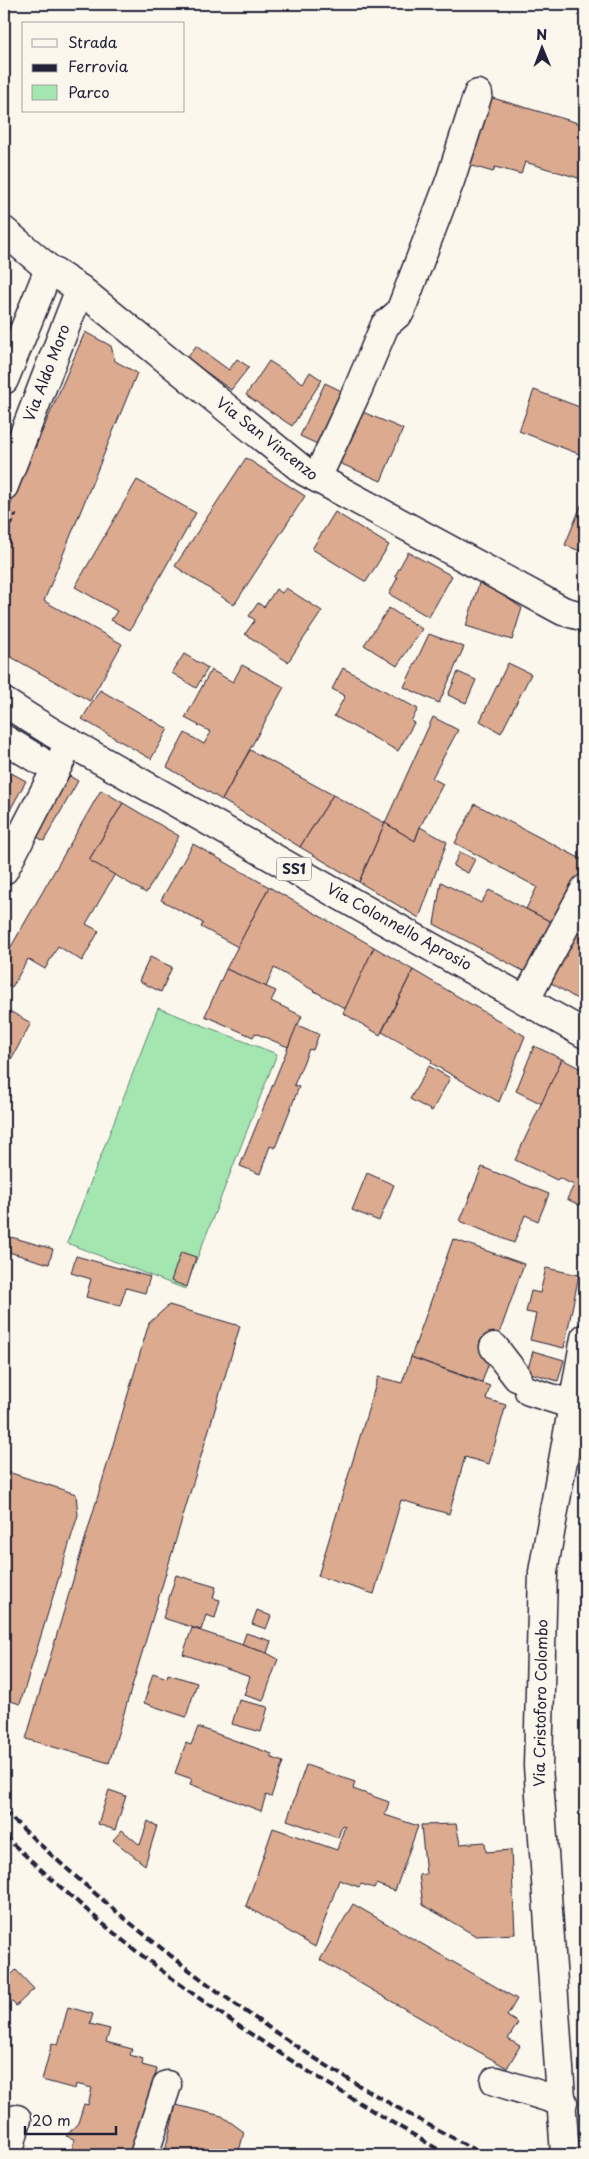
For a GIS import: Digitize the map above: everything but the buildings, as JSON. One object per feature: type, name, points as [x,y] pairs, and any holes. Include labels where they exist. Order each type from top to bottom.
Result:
[{"type":"street","points":[[317,478],[385,326],[400,312],[450,181],[478,94]]},
{"type":"street","name":"Via San Vincenzo","points":[[4,232],[49,269],[80,289],[304,471],[564,611],[585,617]]},
{"type":"street","points":[[4,380],[49,269]]},
{"type":"street","name":"Via Aldo Moro","points":[[4,486],[80,289]]},
{"type":"street","name":"Via Colonnello Aprosio","points":[[4,702],[70,742],[585,1034]]},
{"type":"street","points":[[4,740],[39,760]]},
{"type":"street","points":[[4,870],[70,742]]},
{"type":"street","points":[[526,999],[585,889]]},
{"type":"street","name":"Via Cristoforo Colombo","points":[[565,2155],[563,2102],[538,1766],[543,1572],[585,1338]]},
{"type":"street","points":[[494,1347],[523,1384],[573,1405]]},
{"type":"street","points":[[495,2081],[563,2102]]},
{"type":"street","points":[[144,2155],[167,2085]]},
{"type":"street","points":[[8,2155],[17,2119]]},
{"type":"green space","points":[[158,1008],[277,1054],[185,1289],[67,1243]]},
{"type":"railway","points":[[4,1811],[117,1912],[237,2005],[361,2087],[485,2155]]},
{"type":"railway","points":[[4,1836],[103,1924],[199,1998],[269,2046],[448,2155]]}]
